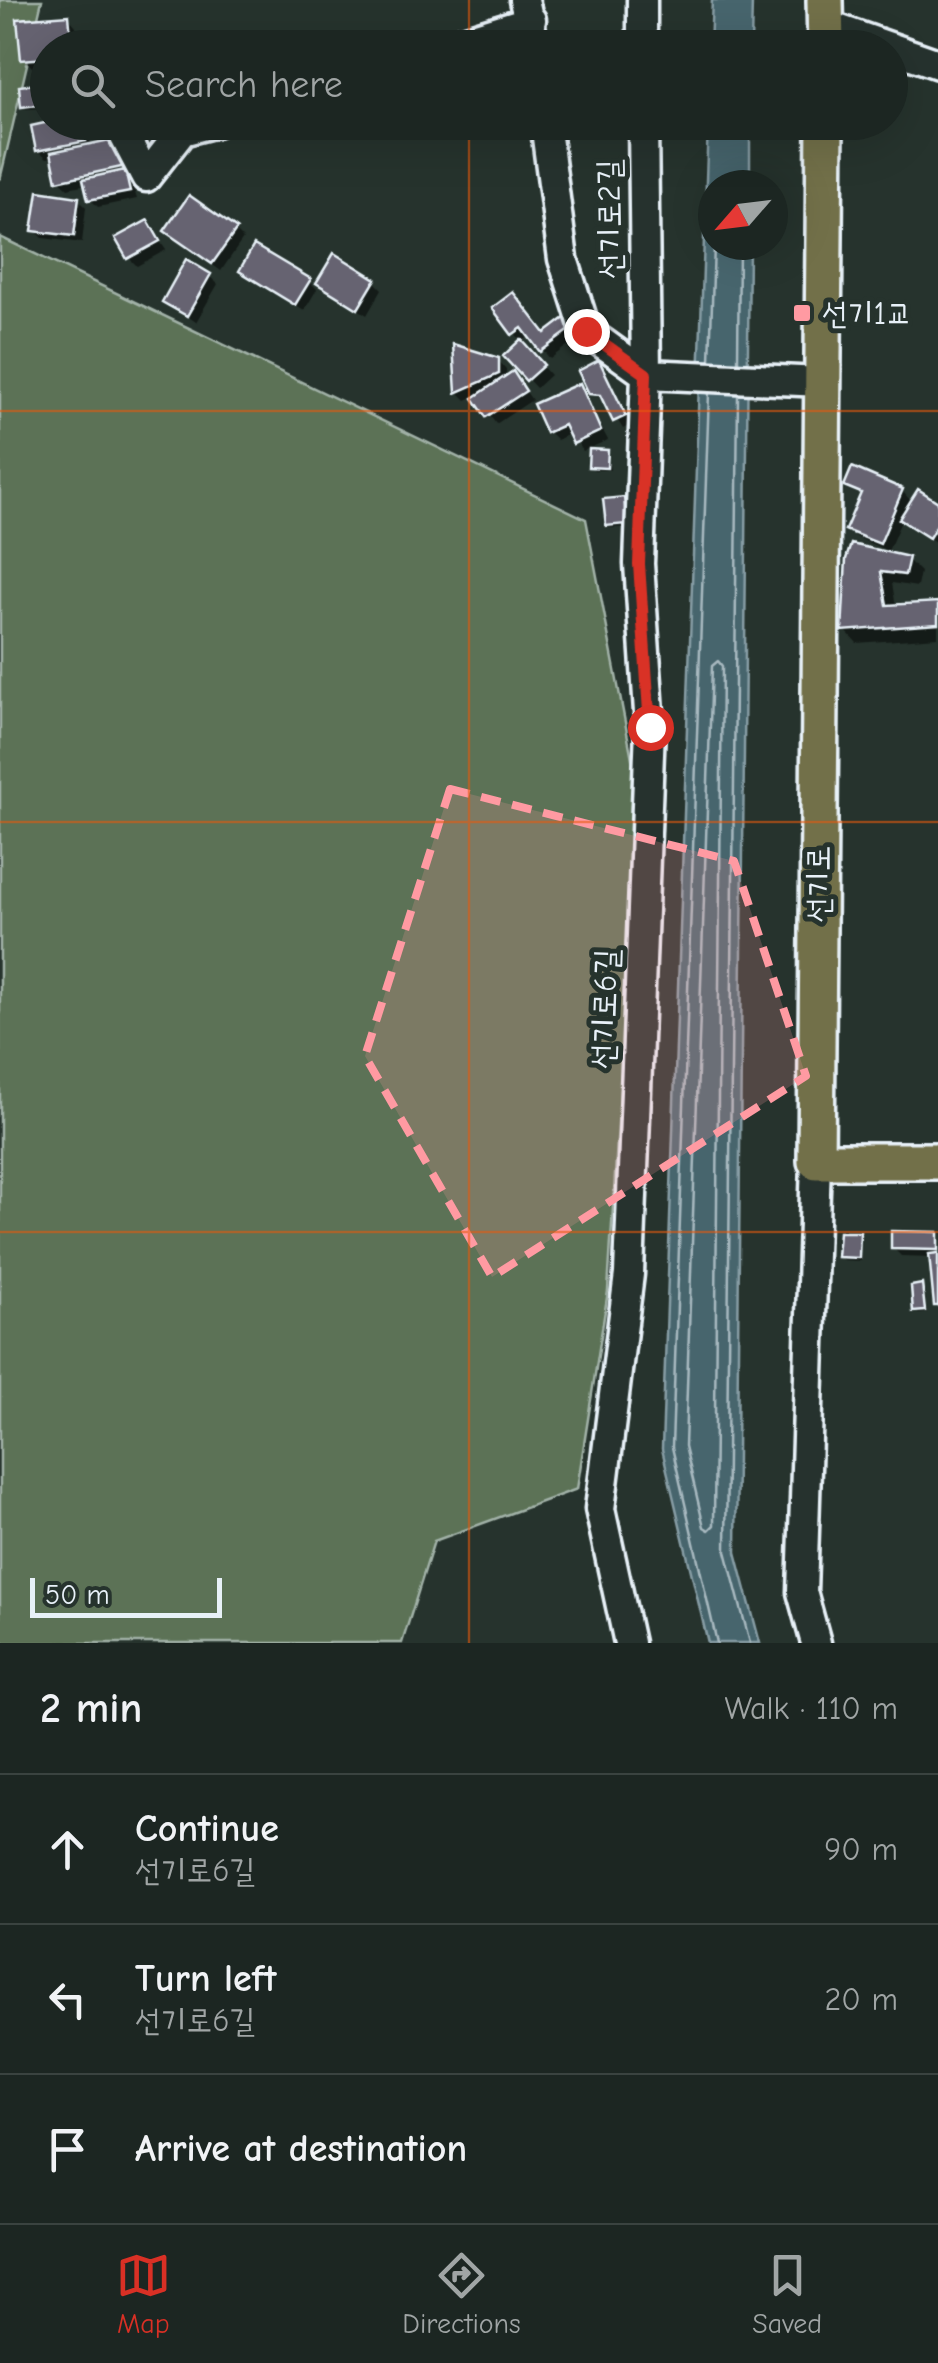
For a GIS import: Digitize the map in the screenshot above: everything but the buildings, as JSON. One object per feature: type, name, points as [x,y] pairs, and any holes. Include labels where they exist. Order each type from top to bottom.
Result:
[{"type":"main road","name":"선기로","points":[[816,1160],[825,140]]},
{"type":"main road","points":[[816,1160],[938,1161]]},
{"type":"street","points":[[642,0],[642,30]]},
{"type":"street","points":[[502,30],[530,22]]},
{"type":"street","points":[[908,53],[938,64]]},
{"type":"street","points":[[126,140],[146,177],[175,140]]},
{"type":"street","points":[[547,140],[563,259],[586,331],[646,374],[822,382]]},
{"type":"street","name":"선기로2길","points":[[643,140],[646,374]]},
{"type":"street","name":"선기로6길","points":[[629,1643],[600,1510],[630,1235],[650,727],[639,564],[646,374]]},
{"type":"street","name":"선기로","points":[[816,1160],[802,1592],[816,1643]]},
{"type":"highlighted area","points":[[450,789],[734,861],[806,1076],[492,1277],[365,1056]]},
{"type":"green space","points":[[0,0],[42,0],[35,30],[30,30],[30,51],[0,180]]},
{"type":"green space","points":[[0,237],[586,519],[638,790],[608,1291],[577,1489],[434,1541],[402,1643],[0,1643]]},
{"type":"water","points":[[712,0],[752,0],[751,30],[711,30]]},
{"type":"water","points":[[707,140],[750,140],[750,170],[706,170]]},
{"type":"water","points":[[703,260],[749,260],[736,1552],[760,1643],[708,1643],[662,1449]]},
{"type":"place","name":"선기1교","points":[[802,313]]},
{"type":"route","points":[[586,331],[646,374],[639,564],[650,727]]}]
